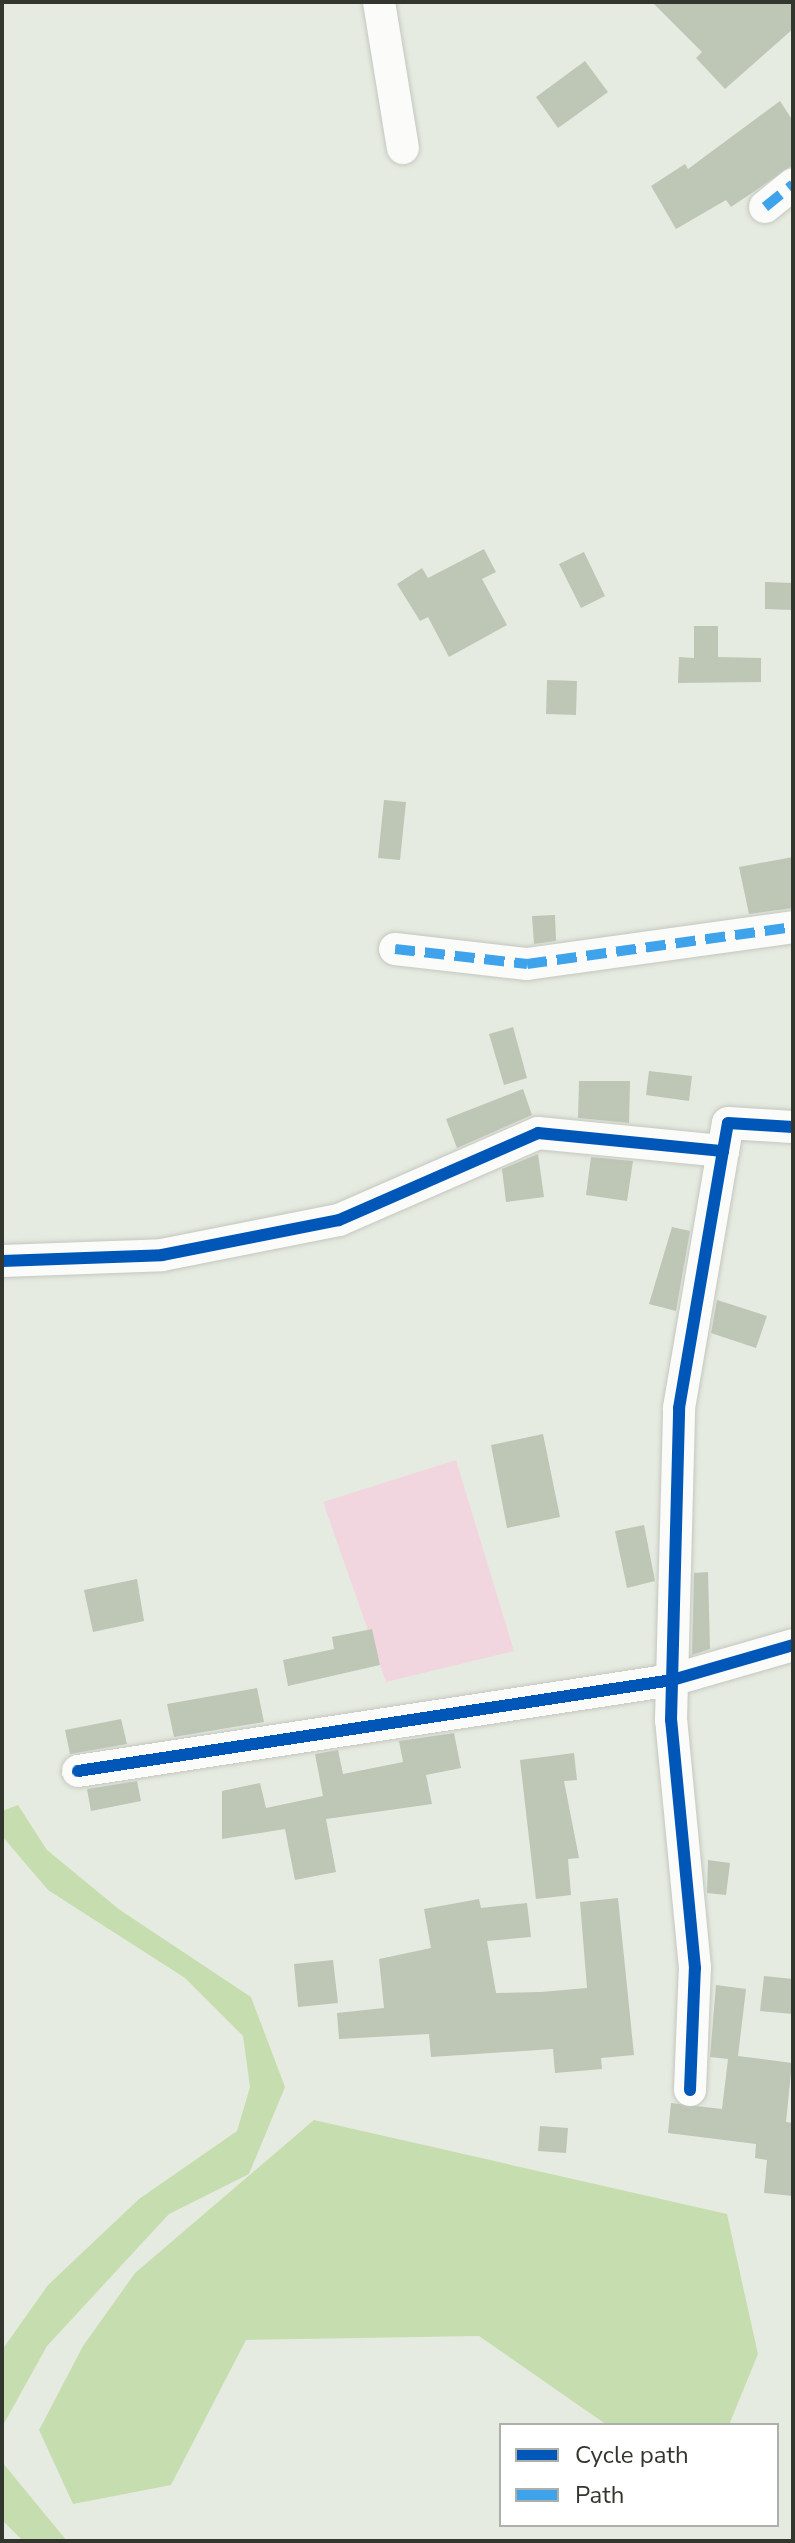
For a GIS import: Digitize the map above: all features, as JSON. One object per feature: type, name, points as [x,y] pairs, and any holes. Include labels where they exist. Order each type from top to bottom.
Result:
[{"type":"street","points":[[379,2],[403,148]]},
{"type":"street","points":[[765,207],[793,184]]},
{"type":"street","points":[[395,949],[527,964],[793,927]]},
{"type":"street","points":[[690,2090],[695,1968],[672,1680],[679,1408],[728,1123],[793,1127]]},
{"type":"street","points":[[2,1261],[162,1255],[339,1220],[538,1133],[723,1151]]},
{"type":"street","points":[[78,1771],[672,1680],[793,1645]]},
{"type":"shaded area","points":[[456,1460],[514,1651],[386,1682],[323,1502]]},
{"type":"shaded area","points":[[18,1805],[47,1850],[120,1910],[251,1997],[285,2087],[249,2174],[169,2214],[47,2346],[2,2427],[2,2350],[48,2285],[139,2199],[237,2131],[250,2087],[243,2036],[185,1978],[48,1890],[2,1836],[2,1811]]},
{"type":"shaded area","points":[[314,2120],[727,2214],[758,2354],[730,2423],[604,2423],[479,2336],[246,2340],[171,2485],[73,2504],[39,2430],[83,2346],[135,2273]]},
{"type":"shaded area","points":[[2,2462],[67,2541],[23,2541],[2,2520]]},
{"type":"building","points":[[652,2],[793,2],[793,29],[725,89],[696,58],[702,52]]},
{"type":"building","points":[[585,61],[608,92],[558,128],[536,97]]},
{"type":"building","points":[[780,101],[793,121],[793,165],[731,207],[726,200],[676,229],[651,186],[685,164],[688,169]]},
{"type":"building","points":[[484,549],[496,572],[482,579],[507,625],[449,657],[428,617],[420,621],[397,584],[422,568],[428,578]]},
{"type":"building","points":[[584,552],[605,596],[581,608],[559,564]]},
{"type":"building","points":[[765,582],[793,583],[793,610],[765,609]]},
{"type":"building","points":[[694,626],[718,626],[718,657],[761,658],[761,682],[678,683],[679,657],[694,658]]},
{"type":"building","points":[[547,680],[577,681],[576,715],[546,714]]},
{"type":"building","points":[[384,800],[406,802],[400,860],[378,858]]},
{"type":"building","points":[[793,857],[793,908],[749,914],[739,867]]},
{"type":"building","points":[[555,915],[556,941],[534,944],[532,916]]},
{"type":"building","points":[[513,1027],[527,1078],[504,1085],[489,1034]]},
{"type":"building","points":[[649,1071],[692,1076],[689,1101],[646,1095]]},
{"type":"building","points":[[579,1081],[630,1081],[629,1123],[578,1118]]},
{"type":"building","points":[[523,1089],[532,1115],[457,1148],[446,1119]]},
{"type":"building","points":[[538,1154],[544,1197],[506,1202],[502,1169]]},
{"type":"building","points":[[591,1157],[633,1161],[627,1201],[586,1195]]},
{"type":"building","points":[[672,1227],[690,1231],[676,1311],[649,1304]]},
{"type":"building","points":[[717,1300],[767,1316],[756,1348],[711,1333]]},
{"type":"building","points":[[543,1434],[560,1517],[507,1528],[491,1445]]},
{"type":"building","points":[[644,1525],[655,1581],[627,1588],[615,1531]]},
{"type":"building","points":[[708,1572],[710,1649],[692,1655],[694,1573]]},
{"type":"building","points":[[137,1579],[144,1621],[93,1632],[84,1590]]},
{"type":"building","points":[[372,1629],[380,1665],[288,1686],[283,1660],[334,1649],[332,1637]]},
{"type":"building","points":[[257,1688],[264,1722],[174,1737],[167,1704]]},
{"type":"building","points":[[121,1719],[127,1744],[70,1754],[65,1730]]},
{"type":"building","points":[[454,1733],[461,1768],[426,1775],[432,1804],[326,1819],[336,1872],[295,1880],[285,1829],[222,1839],[222,1791],[260,1783],[266,1808],[323,1796],[315,1754],[338,1750],[343,1774],[403,1762],[399,1741]]},
{"type":"building","points":[[574,1753],[577,1780],[564,1781],[579,1858],[568,1859],[571,1895],[536,1899],[520,1760]]},
{"type":"building","points":[[137,1781],[141,1801],[91,1811],[87,1789]]},
{"type":"building","points":[[708,1860],[730,1863],[726,1895],[707,1893]]},
{"type":"building","points":[[618,1898],[634,2055],[601,2058],[602,2069],[555,2073],[553,2049],[431,2057],[429,2034],[339,2039],[337,2013],[384,2008],[379,1959],[431,1948],[424,1909],[479,1899],[481,1908],[527,1903],[531,1937],[487,1941],[496,1993],[541,1992],[587,1988],[580,1902]]},
{"type":"building","points":[[333,1960],[338,2003],[298,2007],[294,1964]]},
{"type":"building","points":[[764,1976],[793,1979],[793,2014],[760,2011]]},
{"type":"building","points":[[716,1985],[746,1989],[738,2056],[792,2063],[786,2122],[793,2123],[793,2196],[764,2193],[767,2160],[755,2158],[756,2144],[668,2133],[671,2103],[722,2109],[728,2059],[710,2057]]},
{"type":"building","points":[[540,2126],[568,2128],[566,2153],[538,2151]]},
{"type":"marked path","points":[[765,207],[793,184]]},
{"type":"marked path","points":[[395,949],[527,964],[793,927]]},
{"type":"cycle path","points":[[2,1261],[162,1255],[339,1220],[538,1133],[723,1151],[728,1123],[793,1127]]},
{"type":"cycle path","points":[[690,2090],[695,1968],[671,1720],[679,1408],[723,1151]]},
{"type":"cycle path","points":[[78,1771],[672,1680],[793,1645]]}]
